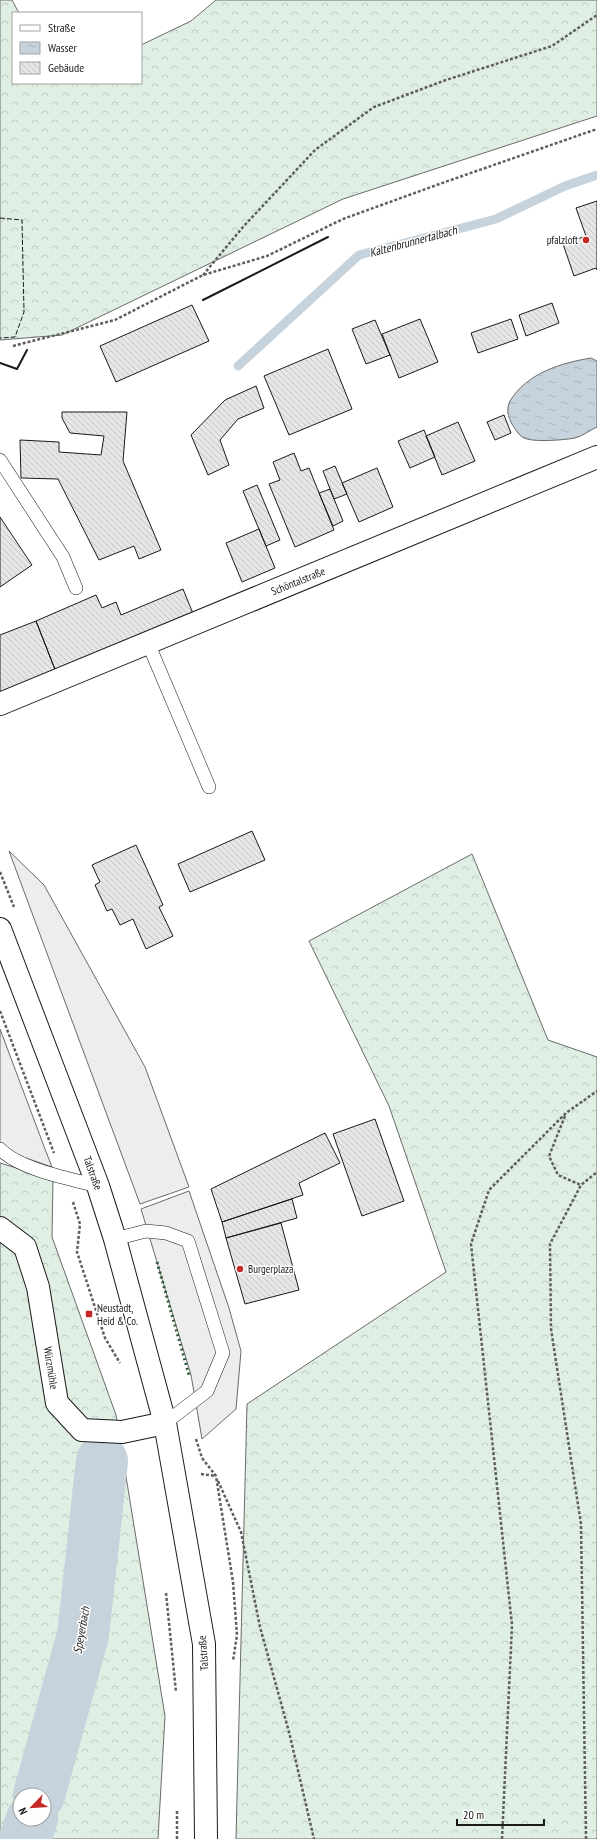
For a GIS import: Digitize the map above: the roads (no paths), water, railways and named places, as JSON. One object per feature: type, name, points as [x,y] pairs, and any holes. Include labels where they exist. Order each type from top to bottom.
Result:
[{"type":"street","name":"Schöntalstraße","points":[[0,704],[597,457]]},
{"type":"street","name":"Talstraße","points":[[0,929],[98,1186],[115,1239],[165,1423],[204,1644],[206,1839]]},
{"type":"street","name":"Würzmühle","points":[[0,1228],[25,1247],[38,1287],[57,1403],[82,1430],[122,1432],[165,1423]]},
{"type":"lane","points":[[0,460],[63,557],[76,588]]},
{"type":"lane","points":[[148,643],[209,787]]},
{"type":"lane","points":[[0,1149],[8,1157],[54,1175],[98,1186]]},
{"type":"lane","points":[[115,1239],[146,1231],[166,1233],[188,1241],[223,1353],[207,1391],[165,1423]]},
{"type":"water","points":[[591,358],[597,361],[597,427],[575,438],[544,441],[524,438],[520,435],[516,431],[511,421],[508,410],[510,401],[517,391],[535,376],[557,366]]},
{"type":"waterway","name":"Kaltenbrunnertalbach","points":[[238,366],[359,255],[496,219],[565,186],[597,175]]},
{"type":"waterway","name":"Speyerbach","points":[[41,1787],[83,1635],[102,1461]]},
{"type":"waterway","name":"Speyerbach","points":[[25,1839],[29,1827]]},
{"type":"place","name":"pfalzloft","points":[[586,240]]},
{"type":"place","name":"Burgerplaza","points":[[240,1269]]},
{"type":"place","name":"Neustadt, Heid & Co.","points":[[89,1314]]}]
